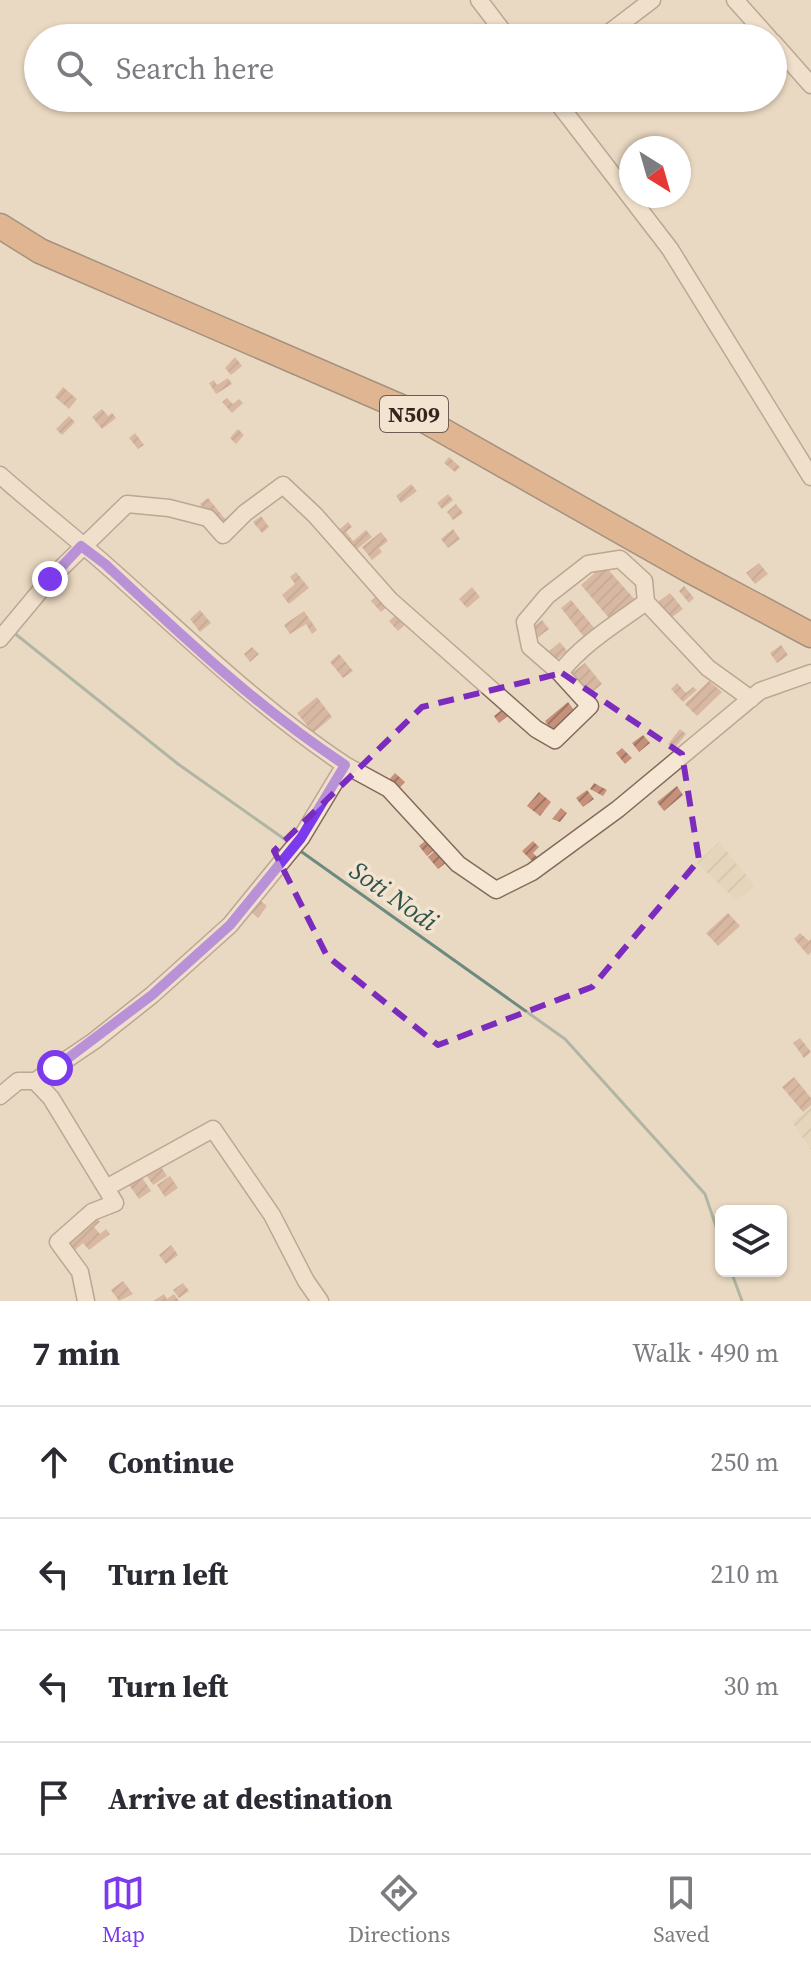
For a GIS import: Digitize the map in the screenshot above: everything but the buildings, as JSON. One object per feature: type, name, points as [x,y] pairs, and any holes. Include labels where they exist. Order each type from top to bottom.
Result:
[{"type":"highway","name":"N509","points":[[0,226],[40,251],[401,407],[689,570],[811,635]]},
{"type":"street","points":[[479,0],[497,24]]},
{"type":"street","points":[[620,24],[652,0]]},
{"type":"street","points":[[735,0],[757,24]]},
{"type":"street","points":[[787,58],[811,85]]},
{"type":"street","points":[[565,112],[670,249],[811,477]]},
{"type":"street","points":[[0,475],[105,564],[241,688],[298,734],[389,789],[458,864],[496,890],[532,872],[618,809],[760,691],[811,673]]},
{"type":"street","points":[[0,639],[81,546],[127,504],[169,508],[208,518],[223,535],[245,513],[283,485],[315,515],[390,600],[536,729],[555,740],[590,706],[560,673],[530,647],[525,622],[547,596],[588,564],[620,559],[644,581],[646,602],[708,668],[751,699]]},
{"type":"street","points":[[560,673],[567,663],[646,602]]},
{"type":"street","points":[[0,1096],[18,1081],[35,1081],[94,1041],[152,995],[230,925],[301,838],[345,765]]},
{"type":"street","points":[[35,1081],[51,1098],[115,1203],[92,1212],[58,1242],[80,1272],[86,1301]]},
{"type":"street","points":[[106,1188],[213,1129],[272,1215],[306,1281],[320,1301]]},
{"type":"highlighted area","points":[[562,673],[682,754],[699,860],[592,987],[438,1045],[327,956],[274,851],[422,707]]},
{"type":"shaded area","points":[[719,842],[754,885],[737,901],[697,863]]},
{"type":"shaded area","points":[[811,1107],[811,1150],[792,1122]]},
{"type":"waterway","name":"Soti Nodi","points":[[13,632],[178,764],[290,843]]},
{"type":"waterway","name":"Soti Nodi","points":[[299,850],[565,1039],[705,1194],[715,1223]]},
{"type":"waterway","name":"Soti Nodi","points":[[733,1277],[742,1301]]},
{"type":"route","points":[[50,579],[81,546],[105,564],[241,688],[298,734],[345,765],[301,838],[230,925],[152,995],[55,1068]]}]
